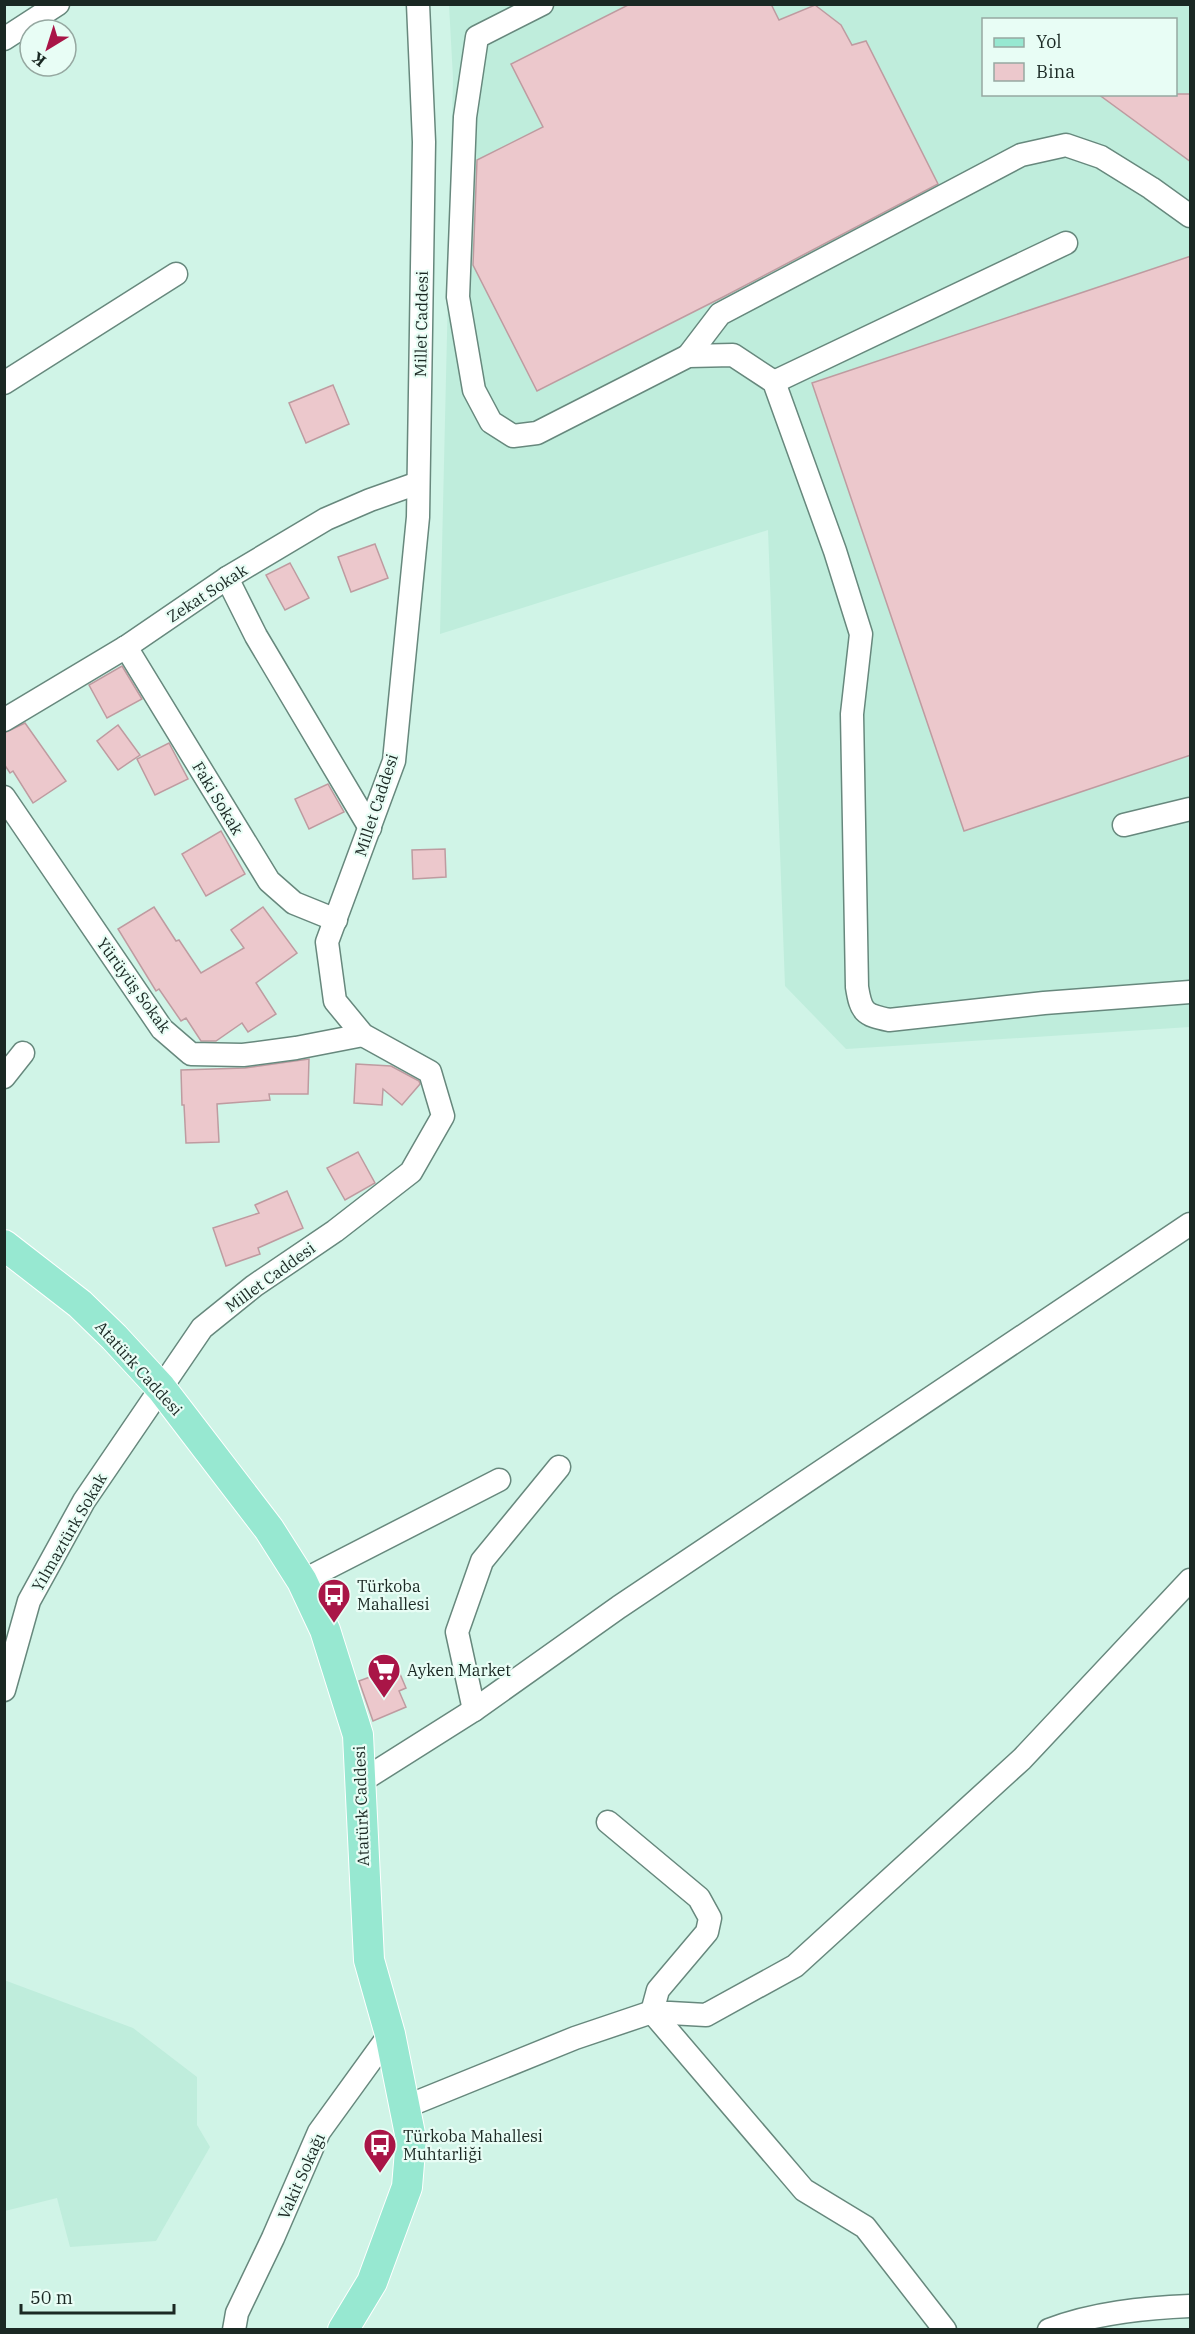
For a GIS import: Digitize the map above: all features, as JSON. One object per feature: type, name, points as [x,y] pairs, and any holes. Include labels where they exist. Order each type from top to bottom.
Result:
[{"type":"main road","name":"Atatürk Caddesi","points":[[4,1245],[80,1304],[114,1336],[161,1388],[269,1529],[302,1581],[325,1630],[358,1735],[369,1960],[390,2034],[411,2139],[407,2187],[372,2282],[343,2330]]},
{"type":"street","points":[[4,39],[58,4]]},
{"type":"street","name":"Millet Caddesi","points":[[161,1388],[202,1328],[254,1286],[335,1230],[411,1172],[443,1116],[430,1072],[363,1035],[334,1000],[327,942],[394,761],[418,517],[424,142],[418,4]]},
{"type":"street","points":[[542,4],[477,37],[465,117],[458,297],[474,390],[491,422],[513,436],[537,433],[688,356],[720,314],[1021,155],[1066,145],[1101,157],[1152,188],[1191,216]]},
{"type":"street","points":[[774,382],[1066,243]]},
{"type":"street","points":[[4,382],[176,274]]},
{"type":"street","points":[[688,356],[733,355],[774,382],[835,552],[861,634],[852,714],[857,987],[861,1007],[871,1016],[889,1020],[1044,1002],[1191,992]]},
{"type":"street","name":"Zekat Sokak","points":[[4,720],[126,647],[227,578],[326,519],[418,483]]},
{"type":"street","points":[[227,578],[273,665],[370,828]]},
{"type":"street","name":"Faki Sokak","points":[[126,647],[269,881],[294,903],[336,920]]},
{"type":"street","name":"Yürüyüş Sokak","points":[[4,797],[162,1029],[191,1054],[243,1055],[296,1048],[363,1035]]},
{"type":"street","points":[[1124,825],[1191,809]]},
{"type":"street","points":[[4,1077],[23,1053]]},
{"type":"street","points":[[360,1782],[474,1710],[619,1607],[1191,1224]]},
{"type":"street","name":"Yılmaztürk Sokak","points":[[4,1690],[29,1602],[84,1501],[161,1388]]},
{"type":"street","points":[[474,1710],[457,1632],[482,1561],[559,1467]]},
{"type":"street","points":[[302,1581],[499,1480]]},
{"type":"street","points":[[405,2107],[575,2038],[652,2012],[706,2015],[795,1966],[1022,1759],[1191,1580]]},
{"type":"street","points":[[608,1822],[699,1898],[710,1918],[707,1932],[658,1990],[652,2012]]},
{"type":"street","points":[[652,2012],[804,2190],[865,2227],[945,2330]]},
{"type":"street","name":"Vakit Sokağı","points":[[234,2330],[237,2313],[273,2238],[319,2132],[390,2034]]},
{"type":"street","points":[[1048,2330],[1090,2318],[1132,2310],[1191,2306]]},
{"type":"shaded area","points":[[449,5],[1190,5],[1190,1027],[846,1049],[785,986],[768,530],[440,634],[453,78]]},
{"type":"shaded area","points":[[4,1980],[133,2028],[197,2077],[197,2125],[210,2147],[156,2241],[70,2247],[57,2198],[5,2211]]},
{"type":"building","points":[[630,4],[771,4],[779,20],[815,5],[841,25],[852,45],[866,41],[938,184],[725,296],[537,391],[473,265],[477,160],[543,127],[511,64]]},
{"type":"building","points":[[1191,94],[1191,162],[1101,96]]},
{"type":"building","points":[[1191,256],[1191,755],[964,831],[812,383]]},
{"type":"building","points":[[333,385],[349,424],[306,443],[289,403]]},
{"type":"building","points":[[375,544],[388,578],[351,592],[338,557]]},
{"type":"building","points":[[290,563],[309,598],[285,610],[266,575]]},
{"type":"building","points":[[122,666],[142,699],[107,718],[89,685]]},
{"type":"building","points":[[25,723],[66,781],[33,803],[13,771],[10,773],[4,764],[4,733]]},
{"type":"building","points":[[118,725],[140,755],[118,770],[97,741]]},
{"type":"building","points":[[169,743],[188,779],[155,795],[137,759]]},
{"type":"building","points":[[328,784],[344,812],[309,829],[295,799]]},
{"type":"building","points":[[221,831],[245,874],[206,896],[182,854]]},
{"type":"building","points":[[445,849],[446,877],[413,879],[412,850]]},
{"type":"building","points":[[154,907],[176,941],[179,940],[201,973],[244,948],[231,930],[263,907],[297,953],[256,983],[276,1014],[248,1032],[242,1023],[216,1041],[201,1041],[186,1018],[181,1021],[159,989],[156,991],[118,929]]},
{"type":"building","points":[[309,1059],[308,1094],[269,1094],[270,1100],[217,1104],[219,1142],[186,1143],[181,1070],[245,1068]]},
{"type":"building","points":[[356,1064],[391,1066],[419,1081],[420,1084],[402,1105],[383,1089],[382,1105],[354,1103]]},
{"type":"building","points":[[358,1152],[375,1183],[345,1200],[327,1168]]},
{"type":"building","points":[[287,1191],[303,1228],[258,1248],[260,1254],[226,1266],[213,1228],[259,1213],[255,1205]]},
{"type":"building","name":"Ayken Market","points":[[397,1667],[406,1688],[399,1691],[406,1707],[373,1721],[359,1681]]},
{"type":"place","name":"Türkoba Mahallesi","points":[[334,1624]]},
{"type":"place","name":"Ayken Market","points":[[384,1699]]},
{"type":"place","name":"Türkoba Mahallesi Muhtarliği","points":[[380,2174]]}]
